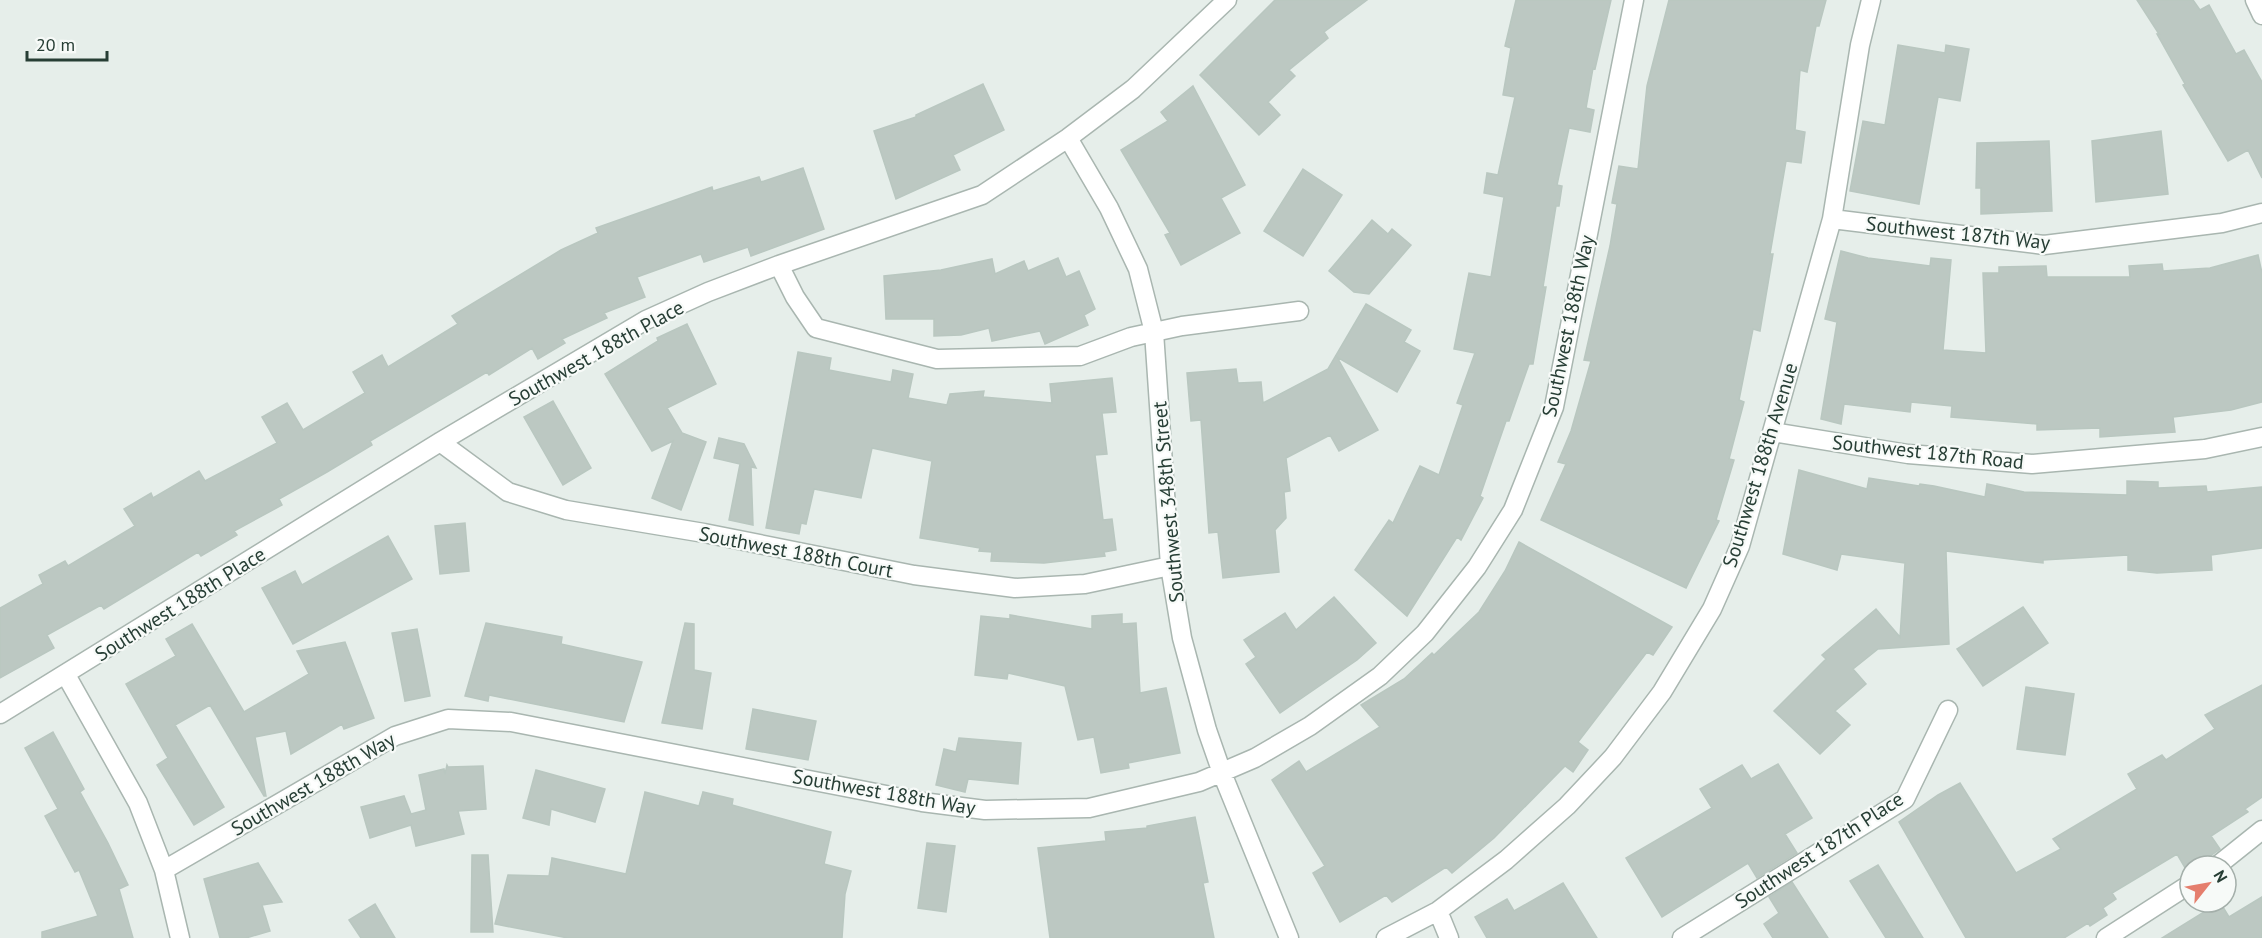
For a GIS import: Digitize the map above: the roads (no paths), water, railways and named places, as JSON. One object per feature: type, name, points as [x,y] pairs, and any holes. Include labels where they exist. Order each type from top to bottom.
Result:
[{"type":"street","name":"Southwest 188th Place","points":[[0,714],[441,442],[646,320],[708,292],[779,265],[982,195],[1068,138],[1133,89],[1227,0]]},
{"type":"street","name":"Southwest 188th Way","points":[[164,870],[394,736],[448,719],[511,722],[922,802],[985,810],[1089,808],[1199,782],[1255,758],[1310,726],[1380,676],[1425,633],[1477,567],[1513,510],[1554,407],[1634,0]]},
{"type":"street","name":"Southwest 188th Avenue","points":[[1386,938],[1438,911],[1506,860],[1567,806],[1613,757],[1662,692],[1712,609],[1740,546],[1832,219],[1860,45],[1870,0]]},
{"type":"street","points":[[2255,0],[2262,15]]},
{"type":"street","name":"Southwest 348th Street","points":[[1068,138],[1109,208],[1138,268],[1154,332],[1170,566],[1182,638],[1207,730],[1222,773],[1289,938]]},
{"type":"street","name":"Southwest 187th Way","points":[[1832,219],[2044,245],[2222,223],[2262,213]]},
{"type":"street","points":[[779,265],[795,297],[816,328],[937,359],[1080,356],[1131,337],[1182,326],[1299,311]]},
{"type":"street","name":"Southwest 187th Road","points":[[1772,432],[1908,454],[2032,464],[2205,449],[2262,437]]},
{"type":"street","name":"Southwest 188th Court","points":[[441,442],[508,492],[567,510],[704,533],[914,575],[1015,588],[1085,584],[1170,566]]},
{"type":"street","points":[[66,675],[138,803],[164,870],[180,938]]},
{"type":"street","name":"Southwest 187th Place","points":[[1682,938],[1905,799],[1948,710]]},
{"type":"street","points":[[2232,854],[2262,830]]},
{"type":"street","points":[[2106,938],[2178,892]]},
{"type":"street","points":[[1438,911],[1449,938]]}]
